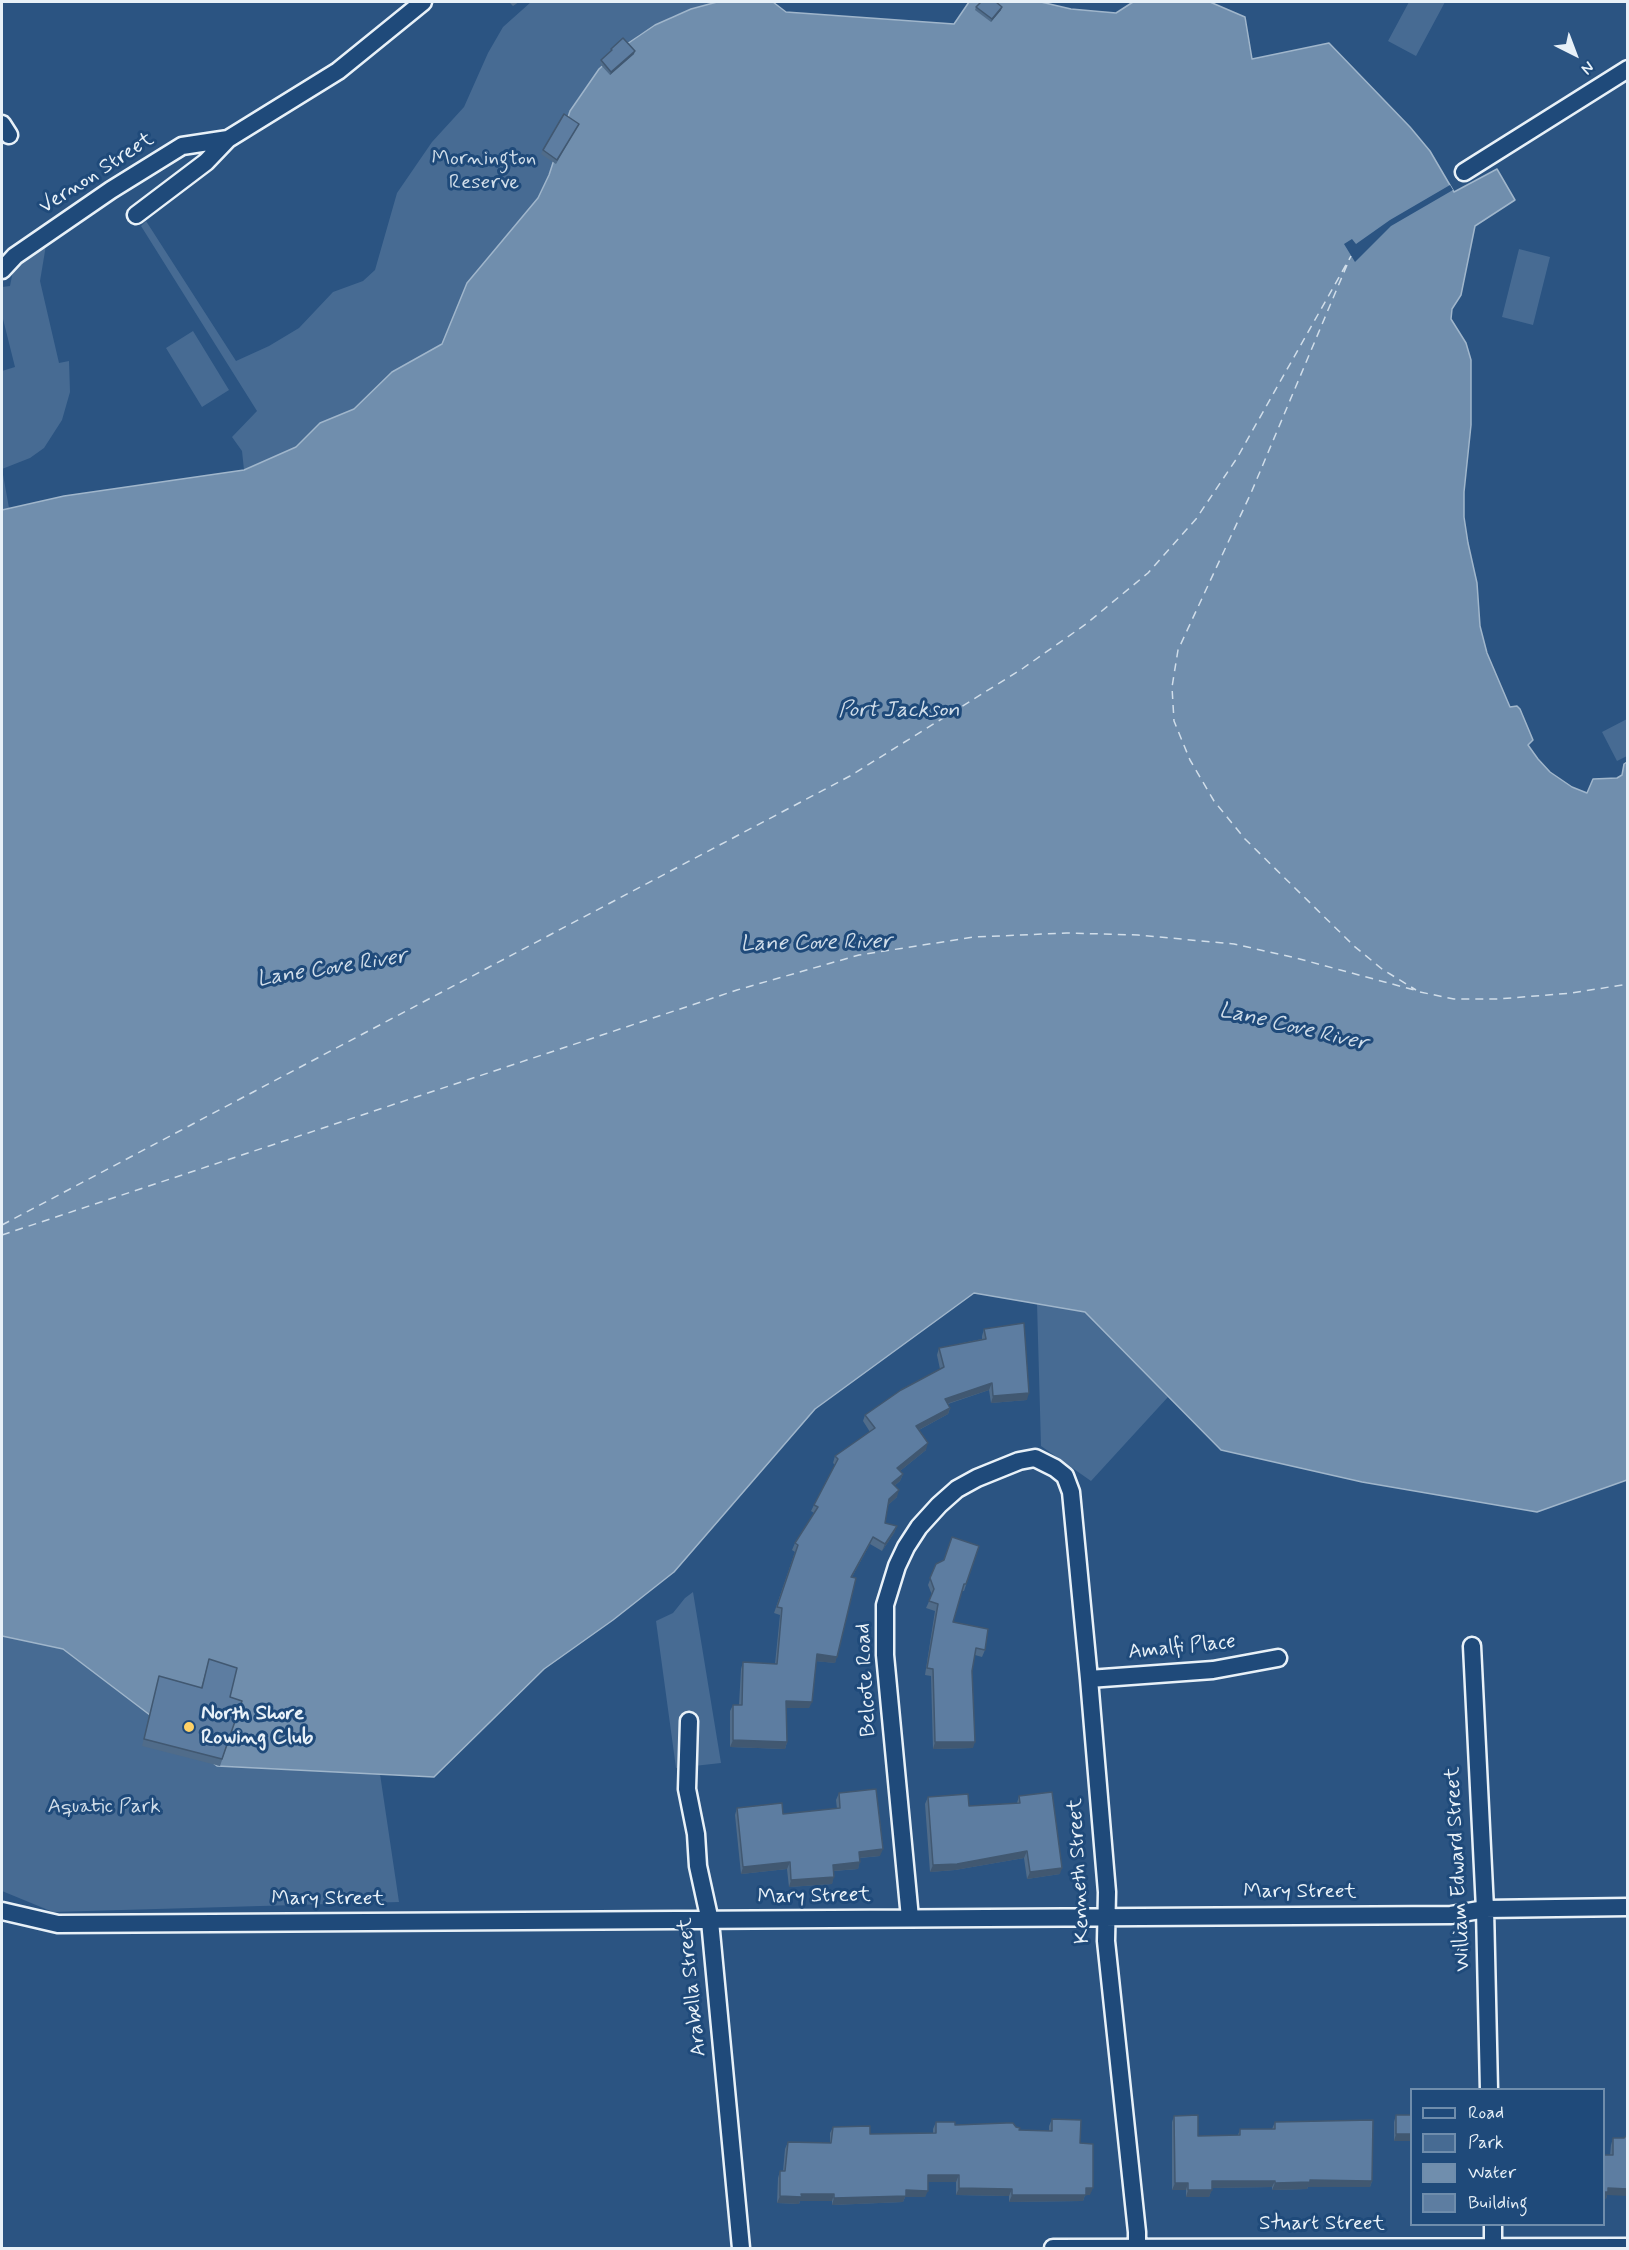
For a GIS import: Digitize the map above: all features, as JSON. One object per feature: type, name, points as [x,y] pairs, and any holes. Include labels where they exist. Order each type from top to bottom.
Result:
[{"type":"street","name":"Vernon Street","points":[[136,215],[206,162],[228,139],[338,71],[423,2]]},
{"type":"street","points":[[1464,172],[1628,69]]},
{"type":"street","name":"Vernon Street","points":[[2,270],[15,256],[111,190],[182,146],[228,139]]},
{"type":"street","name":"Belcote Road","points":[[910,1918],[885,1655],[885,1605],[897,1566],[919,1527],[957,1489],[977,1478],[1019,1461],[1035,1458],[1065,1476],[1071,1492]]},
{"type":"street","name":"Kenneth Street","points":[[1071,1492],[1107,1892],[1106,1941],[1137,2248]]},
{"type":"street","name":"William Edward Street","points":[[1472,1646],[1485,1909],[1490,2088]]},
{"type":"street","name":"Amalfi Place","points":[[1089,1679],[1213,1670],[1278,1658]]},
{"type":"street","name":"Arabella Street","points":[[689,1721],[687,1789],[696,1834],[698,1866],[710,1921],[741,2248]]},
{"type":"street","name":"Mary Street","points":[[2,1911],[58,1924],[1451,1915],[1485,1909],[1628,1906]]},
{"type":"street","points":[[1493,2226],[1493,2247]]},
{"type":"street","name":"Stuart Street","points":[[1053,2248],[1628,2247]]},
{"type":"green space","name":"Mornington Reserve","points":[[531,2],[717,2],[673,16],[639,35],[589,83],[570,111],[549,175],[538,198],[467,283],[442,344],[392,372],[354,409],[320,423],[296,447],[244,470],[242,451],[232,437],[257,411],[141,226],[146,221],[236,361],[269,346],[299,328],[333,292],[363,281],[375,270],[397,193],[432,142],[464,107],[488,53],[503,27]]},
{"type":"green space","points":[[1409,2],[1445,2],[1416,56],[1388,41]]},
{"type":"green space","points":[[46,245],[40,281],[59,363],[69,361],[70,392],[62,420],[44,448],[30,458],[2,469],[2,371],[15,367],[2,315],[2,287],[10,286],[14,266]]},
{"type":"green space","points":[[1519,249],[1550,257],[1533,325],[1502,317]]},
{"type":"green space","points":[[193,331],[229,390],[202,407],[166,348]]},
{"type":"green space","points":[[2,469],[9,508],[2,510]]},
{"type":"green space","points":[[1627,719],[1627,756],[1617,761],[1602,732]]},
{"type":"green space","points":[[1037,1303],[1085,1312],[1168,1397],[1091,1481],[1041,1446]]},
{"type":"green space","points":[[693,1592],[721,1763],[676,1768],[656,1621],[673,1613]]},
{"type":"green space","name":"Aquatic Park","points":[[2,1636],[63,1649],[217,1766],[380,1774],[399,1902],[53,1912],[2,1891]]},
{"type":"water","name":"Port Jackson","points":[[717,2],[773,2],[786,12],[954,24],[969,2],[1041,2],[1071,9],[1116,13],[1133,2],[1210,2],[1245,17],[1252,59],[1329,43],[1410,127],[1430,151],[1454,192],[1497,169],[1515,200],[1475,226],[1461,295],[1452,309],[1451,319],[1466,343],[1471,360],[1471,425],[1464,492],[1464,517],[1477,583],[1480,626],[1487,653],[1510,707],[1517,706],[1520,709],[1533,740],[1528,745],[1550,772],[1572,787],[1587,793],[1593,779],[1617,778],[1622,775],[1624,764],[1627,762],[1627,1480],[1537,1512],[1362,1482],[1221,1450],[1085,1312],[974,1293],[815,1409],[674,1572],[613,1620],[544,1669],[434,1777],[217,1766],[63,1649],[2,1636],[2,510],[64,496],[244,470],[296,447],[320,423],[354,409],[392,372],[442,344],[467,283],[538,198],[549,175],[570,111],[599,69],[624,46],[655,25],[691,9]]},
{"type":"pier","points":[[1450,185],[1453,190],[1391,226],[1355,262],[1344,244],[1352,239],[1356,244],[1390,220]]},
{"type":"building","points":[[981,2],[996,2],[1002,7],[992,19],[976,7]]},
{"type":"building","points":[[623,38],[635,51],[611,72],[601,60]]},
{"type":"building","points":[[564,114],[579,124],[557,160],[543,150]]},
{"type":"building","points":[[1024,1323],[1029,1393],[993,1396],[992,1383],[945,1399],[950,1408],[916,1426],[928,1443],[897,1468],[903,1474],[892,1483],[899,1490],[889,1499],[885,1523],[897,1526],[885,1544],[873,1537],[851,1577],[856,1578],[837,1657],[817,1654],[812,1702],[786,1701],[787,1742],[733,1740],[733,1705],[742,1705],[743,1662],[777,1664],[782,1608],[777,1607],[798,1545],[795,1543],[818,1507],[814,1505],[838,1459],[835,1456],[875,1428],[865,1415],[901,1390],[944,1367],[939,1348],[986,1339],[984,1329]]},
{"type":"building","points":[[952,1537],[979,1546],[966,1584],[964,1584],[953,1622],[988,1629],[985,1650],[976,1648],[972,1671],[975,1742],[935,1742],[933,1669],[927,1668],[938,1604],[929,1601],[934,1589],[930,1578],[936,1564],[944,1560]]},
{"type":"building","name":"North Shore Rowing Club","points":[[209,1659],[237,1668],[230,1697],[242,1701],[222,1759],[144,1739],[159,1676],[202,1688]]},
{"type":"building","points":[[876,1789],[883,1849],[859,1852],[860,1862],[833,1865],[834,1877],[791,1880],[790,1862],[743,1867],[737,1808],[782,1803],[783,1814],[840,1808],[839,1793]]},
{"type":"building","points":[[1052,1792],[1062,1868],[1030,1872],[1027,1851],[957,1864],[933,1865],[928,1797],[968,1794],[969,1806],[1020,1803],[1019,1796]]},
{"type":"building","points":[[1198,2115],[1198,2136],[1240,2135],[1240,2129],[1275,2129],[1275,2122],[1373,2120],[1372,2181],[1310,2180],[1310,2182],[1275,2183],[1275,2181],[1212,2181],[1212,2190],[1188,2190],[1188,2183],[1175,2183],[1174,2116]]},
{"type":"building","points":[[1396,2115],[1410,2115],[1410,2134],[1396,2134]]},
{"type":"building","points":[[1052,2119],[1081,2120],[1080,2143],[1093,2144],[1093,2188],[1086,2188],[1086,2195],[1012,2195],[1012,2189],[959,2188],[959,2175],[928,2175],[928,2191],[906,2190],[906,2196],[834,2198],[834,2194],[801,2194],[802,2197],[780,2196],[780,2171],[785,2171],[788,2142],[831,2143],[833,2127],[870,2126],[870,2134],[936,2133],[936,2122],[955,2122],[955,2125],[1013,2123],[1020,2128],[1019,2130],[1052,2131]]},
{"type":"building","points":[[1628,2134],[1628,2189],[1608,2188],[1608,2192],[1605,2192],[1605,2155],[1613,2155],[1613,2138],[1624,2138]]},
{"type":"ferry route","points":[[2,1225],[850,776],[1022,669],[1086,624],[1148,573],[1196,519],[1237,458],[1351,256]]},
{"type":"ferry route","points":[[1347,265],[1251,493],[1178,650],[1172,687],[1174,721],[1190,760],[1214,801],[1245,839],[1354,946],[1382,969],[1416,990]]},
{"type":"ferry route","points":[[2,1235],[737,990],[859,955],[974,937],[1067,933],[1138,935],[1234,944],[1418,991]]},
{"type":"ferry route","points":[[1420,992],[1454,999],[1498,999],[1572,993],[1628,984]]},
{"type":"place","name":"North Shore Rowing Club","points":[[189,1727]]},
{"type":"water label","name":"Lane Cove River","points":[[816,944]]},
{"type":"water label","name":"Lane Cove River","points":[[332,969]]},
{"type":"water label","name":"Lane Cove River","points":[[1293,1028]]}]
